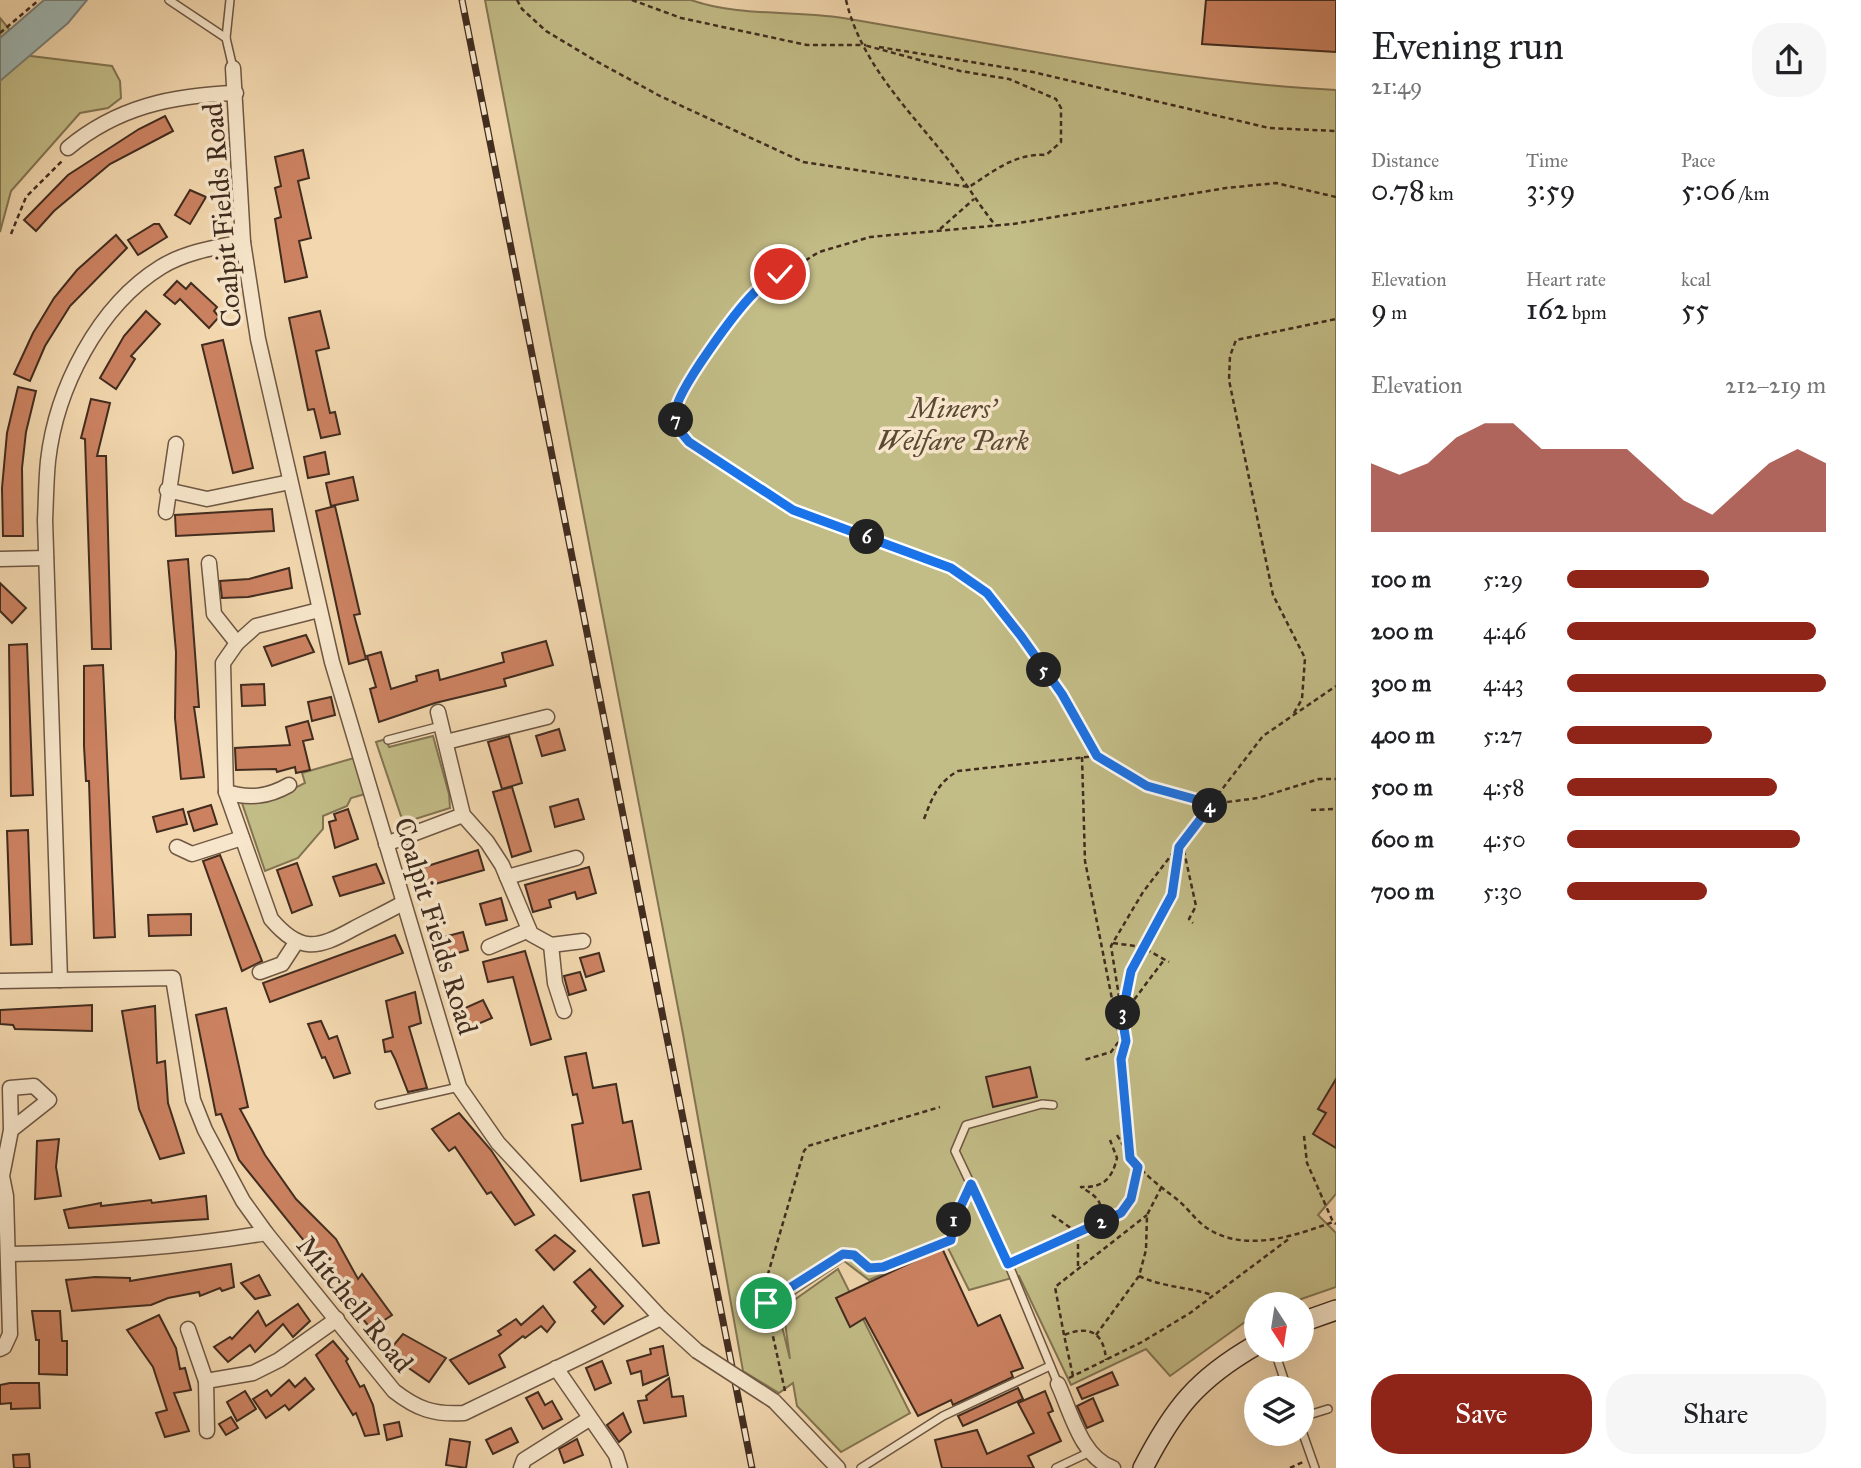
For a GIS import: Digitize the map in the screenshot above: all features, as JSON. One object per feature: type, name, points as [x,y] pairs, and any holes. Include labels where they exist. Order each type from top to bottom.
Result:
[{"type":"main road","points":[[1314,1318],[1336,1310]]},
{"type":"main road","points":[[1143,1468],[1163,1429],[1195,1387],[1244,1352]]},
{"type":"street","name":"Coalpit Fields Road","points":[[233,68],[243,242],[258,339],[319,610],[459,1087],[498,1143],[661,1318],[697,1351],[780,1401],[838,1468]]},
{"type":"street","points":[[68,148],[99,126],[149,103],[208,94],[236,93]]},
{"type":"street","points":[[0,981],[60,980],[46,558],[48,459],[56,425],[77,368],[98,329],[124,297],[162,266],[195,253],[243,242]]},
{"type":"street","points":[[166,512],[167,490],[176,444]]},
{"type":"street","points":[[167,490],[207,499],[290,482]]},
{"type":"street","points":[[0,559],[46,558]]},
{"type":"street","points":[[209,563],[214,614],[237,643]]},
{"type":"street","points":[[319,610],[256,626],[237,643],[223,663],[226,792],[271,919],[284,934],[297,941],[321,945],[336,940],[403,903]]},
{"type":"street","points":[[446,742],[547,717]]},
{"type":"street","points":[[440,719],[463,815],[488,842],[507,877],[529,930],[551,945],[583,941]]},
{"type":"street","points":[[226,792],[243,797],[272,795],[289,785]]},
{"type":"street","points":[[386,844],[463,815]]},
{"type":"street","points":[[177,847],[192,854],[242,838]]},
{"type":"street","points":[[507,877],[576,858]]},
{"type":"street","points":[[489,947],[529,930]]},
{"type":"street","points":[[260,972],[282,964],[297,941]]},
{"type":"street","points":[[551,945],[555,983],[564,1012]]},
{"type":"street","name":"Mitchell Road","points":[[60,980],[173,978],[193,1100],[205,1130],[243,1201],[265,1233],[394,1391],[424,1411],[442,1415],[464,1413],[661,1318]]},
{"type":"street","points":[[2,1348],[10,1334],[6,1196],[1,1175],[11,1130]]},
{"type":"street","points":[[8,1254],[101,1253],[208,1243],[265,1233]]},
{"type":"street","points":[[206,1381],[253,1373],[279,1360],[337,1319]]},
{"type":"street","points":[[188,1329],[206,1381],[207,1431]]},
{"type":"street","points":[[556,1368],[616,1455],[620,1468]]},
{"type":"street","points":[[1058,1384],[1090,1451],[1100,1464],[1113,1468]]},
{"type":"street","points":[[521,1468],[524,1460],[589,1419]]},
{"type":"lane","points":[[169,0],[226,38]]},
{"type":"lane","points":[[230,0],[226,38],[233,68]]},
{"type":"lane","points":[[388,740],[440,719]]},
{"type":"lane","points":[[379,1105],[459,1087]]},
{"type":"lane","points":[[1053,1105],[1042,1104],[966,1125],[955,1151],[1008,1264],[1058,1384]]},
{"type":"lane","points":[[861,1468],[943,1416],[1050,1366]]},
{"type":"lane","points":[[1314,1413],[1328,1409]]},
{"type":"lane","points":[[1307,1446],[1315,1468]]},
{"type":"lane","points":[[1056,1468],[1090,1451]]},
{"type":"path","points":[[0,33],[39,0]]},
{"type":"path","points":[[517,0],[522,9],[546,31],[596,61],[660,96],[803,162],[969,187],[1010,161],[1028,153],[1046,155],[1061,142],[1061,108],[1056,99],[1009,79],[960,71],[864,45]]},
{"type":"path","points":[[632,0],[681,19],[807,45],[864,45],[1033,72],[1269,128],[1336,131]]},
{"type":"path","points":[[846,0],[851,19],[888,90],[969,187],[974,200],[996,226]]},
{"type":"path","points":[[11,234],[26,197],[68,156],[68,148]]},
{"type":"path","points":[[1336,197],[1276,183],[996,226],[870,237],[819,252],[755,292],[733,317],[682,392],[675,413],[678,430],[689,442],[793,510],[951,568],[987,593],[1062,694],[1097,756],[1147,786],[1212,804],[1258,798],[1319,779],[1336,779]]},
{"type":"path","points":[[938,230],[974,200]]},
{"type":"path","points":[[1292,716],[1302,699],[1305,658],[1273,595],[1229,380],[1230,356],[1236,340],[1336,319]]},
{"type":"path","points":[[1130,1158],[1121,1059],[1126,1041],[1113,943],[1143,892],[1263,736],[1336,686]]},
{"type":"path","points":[[924,819],[933,794],[958,771],[1097,756]]},
{"type":"path","points":[[1082,757],[1085,861],[1120,1040],[1111,1052],[1084,1060]]},
{"type":"path","points":[[1311,810],[1336,809]]},
{"type":"path","points":[[1182,842],[1196,906],[1189,919],[1193,923]]},
{"type":"path","points":[[1122,1016],[1131,971],[1172,895],[1179,847]]},
{"type":"path","points":[[1113,943],[1142,947],[1166,961],[1122,1016]]},
{"type":"path","points":[[780,1401],[763,1291],[804,1151],[808,1146],[940,1107]]},
{"type":"path","points":[[1117,1135],[1138,1167],[1207,1228],[1233,1241],[1290,1238],[1335,1223],[1307,1163],[1304,1136]]},
{"type":"path","points":[[1100,1222],[1101,1204],[1098,1197],[1081,1187],[1095,1188],[1110,1178],[1117,1158],[1110,1140]]},
{"type":"path","points":[[1008,1264],[1121,1213],[1131,1199],[1138,1167]]},
{"type":"path","points":[[766,1303],[843,1254],[854,1255],[869,1268],[883,1267],[951,1240],[953,1223],[971,1184]]},
{"type":"path","points":[[1073,1376],[1055,1287],[1147,1215],[1161,1188]]},
{"type":"path","points":[[1052,1215],[1078,1233]]},
{"type":"path","points":[[1096,1335],[1139,1276],[1146,1250],[1147,1215]]},
{"type":"path","points":[[1078,1233],[1078,1268]]},
{"type":"path","points":[[1058,1384],[1190,1313],[1290,1238]]},
{"type":"path","points":[[1139,1276],[1155,1284],[1184,1286],[1212,1295]]},
{"type":"path","points":[[1064,1335],[1079,1329],[1096,1335],[1105,1347],[1106,1360]]},
{"type":"green space","name":"Miners' Welfare Park","points":[[485,0],[691,0],[728,9],[843,18],[1150,71],[1274,86],[1336,90],[1336,1194],[1318,1215],[1336,1233],[1336,1287],[1314,1295],[1314,1292],[1244,1292],[1244,1323],[1170,1376],[1146,1349],[1071,1385],[1019,1276],[969,1290],[947,1246],[869,1280],[844,1261],[777,1306],[790,1359],[783,1308],[838,1269],[910,1413],[841,1452],[797,1406],[793,1383],[779,1393],[743,1371],[683,1034]]},
{"type":"green space","points":[[0,18],[31,56],[112,66],[120,81],[121,98],[108,108],[80,113],[11,191],[0,232]]},
{"type":"green space","points":[[433,736],[449,794],[450,808],[409,821],[401,816],[376,742],[386,739],[389,747]]},
{"type":"green space","points":[[354,758],[365,794],[351,798],[347,806],[323,816],[323,829],[298,858],[265,871],[242,803],[279,796],[305,783],[302,773]]},
{"type":"water","points":[[44,0],[87,0],[68,23],[0,81],[0,38]]},
{"type":"building","points":[[1206,0],[1336,0],[1336,52],[1202,44]]},
{"type":"building","points":[[165,116],[173,131],[110,164],[54,211],[36,231],[24,220],[68,175],[139,129]]},
{"type":"building","points":[[303,150],[309,178],[298,181],[311,238],[299,241],[307,277],[285,282],[275,219],[281,217],[275,188],[281,186],[275,157]]},
{"type":"building","points":[[190,190],[206,197],[190,224],[175,215]]},
{"type":"building","points":[[154,224],[159,224],[167,237],[138,255],[128,240]]},
{"type":"building","points":[[116,235],[127,248],[70,306],[45,346],[30,381],[14,374],[33,333],[54,298],[77,270]]},
{"type":"building","points":[[177,281],[186,289],[191,283],[217,307],[214,311],[219,317],[209,328],[180,299],[175,304],[164,295]]},
{"type":"building","points":[[146,311],[160,324],[131,356],[135,359],[116,389],[100,378],[124,336]]},
{"type":"building","points":[[320,311],[329,348],[316,351],[330,413],[335,412],[340,434],[321,438],[314,409],[308,410],[289,318]]},
{"type":"building","points":[[223,340],[253,468],[233,473],[202,345]]},
{"type":"building","points":[[18,387],[36,391],[26,432],[22,468],[23,536],[3,536],[2,488],[7,433]]},
{"type":"building","points":[[91,399],[110,403],[97,456],[106,456],[111,649],[92,649],[85,439],[81,438]]},
{"type":"building","points":[[325,452],[329,474],[308,478],[304,457]]},
{"type":"building","points":[[353,477],[358,500],[331,506],[326,483]]},
{"type":"building","points":[[335,506],[360,614],[354,615],[366,659],[349,664],[316,511]]},
{"type":"building","points":[[272,509],[274,531],[176,536],[175,515]]},
{"type":"building","points":[[188,559],[199,707],[194,707],[204,777],[181,779],[175,718],[176,652],[168,561]]},
{"type":"building","points":[[289,568],[292,588],[248,597],[222,598],[220,581],[249,579]]},
{"type":"building","points":[[0,583],[26,608],[12,623],[0,611]]},
{"type":"building","points":[[306,635],[314,652],[272,666],[264,647]]},
{"type":"building","points":[[546,641],[553,665],[504,679],[506,686],[435,703],[379,722],[370,689],[376,687],[367,656],[381,652],[391,689],[417,681],[416,676],[438,670],[440,680],[504,662],[502,653]]},
{"type":"building","points":[[27,644],[33,795],[11,796],[9,645]]},
{"type":"building","points":[[103,665],[115,937],[94,938],[89,781],[86,781],[84,746],[84,666]]},
{"type":"building","points":[[264,684],[265,705],[242,706],[241,685]]},
{"type":"building","points":[[331,697],[335,715],[312,721],[308,702]]},
{"type":"building","points":[[308,721],[313,739],[303,741],[310,770],[296,773],[295,767],[277,772],[276,769],[236,770],[235,748],[290,745],[286,727]]},
{"type":"building","points":[[559,729],[565,750],[542,756],[536,736]]},
{"type":"building","points":[[509,736],[522,783],[502,789],[488,742]]},
{"type":"building","points":[[512,787],[531,851],[512,857],[493,792]]},
{"type":"building","points":[[578,799],[584,819],[555,827],[550,807]]},
{"type":"building","points":[[211,805],[217,824],[194,831],[188,812]]},
{"type":"building","points":[[183,809],[187,824],[157,832],[153,817]]},
{"type":"building","points":[[348,809],[358,839],[335,848],[329,822],[336,820],[334,814]]},
{"type":"building","points":[[28,830],[32,944],[11,945],[7,831]]},
{"type":"building","points":[[478,850],[484,870],[421,888],[415,870]]},
{"type":"building","points":[[220,855],[262,961],[242,971],[203,861]]},
{"type":"building","points":[[297,863],[312,905],[292,913],[277,870]]},
{"type":"building","points":[[376,864],[384,883],[340,896],[333,877]]},
{"type":"building","points":[[589,867],[596,893],[577,899],[575,892],[549,900],[551,907],[533,912],[525,885]]},
{"type":"building","points":[[501,898],[507,920],[486,925],[480,904]]},
{"type":"building","points":[[191,914],[191,935],[149,936],[148,915]]},
{"type":"building","points":[[463,932],[468,950],[445,957],[440,938]]},
{"type":"building","points":[[395,935],[403,953],[270,1002],[263,983]]},
{"type":"building","points":[[525,951],[551,1039],[531,1045],[513,977],[488,982],[483,962]]},
{"type":"building","points":[[599,953],[604,971],[586,977],[580,958]]},
{"type":"building","points":[[580,972],[586,990],[569,995],[564,976]]},
{"type":"building","points":[[415,992],[421,1023],[409,1027],[427,1088],[408,1092],[391,1051],[385,1052],[383,1040],[393,1037],[386,1001]]},
{"type":"building","points":[[483,1000],[492,1018],[471,1027],[463,1009]]},
{"type":"building","points":[[92,1005],[92,1031],[15,1029],[13,1025],[0,1024],[0,1010]]},
{"type":"building","points":[[155,1006],[157,1063],[165,1061],[168,1103],[184,1153],[160,1159],[139,1109],[122,1011]]},
{"type":"building","points":[[226,1008],[248,1107],[240,1109],[265,1155],[296,1199],[336,1239],[358,1279],[362,1274],[392,1315],[371,1329],[343,1295],[346,1292],[335,1279],[338,1277],[334,1278],[239,1160],[221,1114],[216,1115],[196,1015]]},
{"type":"building","points":[[321,1021],[329,1039],[337,1036],[350,1073],[334,1078],[325,1057],[322,1058],[308,1024]]},
{"type":"building","points":[[586,1053],[593,1088],[616,1084],[623,1123],[632,1121],[641,1169],[581,1181],[572,1125],[583,1123],[577,1094],[573,1095],[565,1057]]},
{"type":"building","points":[[1030,1067],[1037,1097],[993,1107],[986,1077]]},
{"type":"building","points":[[1336,1079],[1336,1148],[1313,1134],[1326,1113],[1318,1109]]},
{"type":"building","points":[[459,1113],[491,1150],[534,1215],[515,1225],[491,1192],[487,1194],[455,1147],[449,1151],[432,1129]]},
{"type":"building","points":[[59,1139],[56,1167],[61,1196],[35,1199],[37,1141]]},
{"type":"building","points":[[649,1192],[659,1243],[643,1246],[633,1195]]},
{"type":"building","points":[[206,1196],[208,1219],[69,1228],[64,1210],[101,1203],[101,1206],[151,1200],[152,1203]]},
{"type":"building","points":[[555,1235],[575,1251],[554,1270],[536,1250]]},
{"type":"building","points":[[942,1248],[978,1326],[1000,1315],[1023,1368],[1011,1372],[1013,1377],[953,1405],[951,1400],[918,1416],[865,1318],[850,1327],[836,1298]]},
{"type":"building","points":[[231,1264],[234,1287],[222,1291],[220,1288],[200,1296],[199,1292],[168,1298],[151,1305],[72,1311],[66,1280],[95,1277],[130,1278],[130,1281]]},
{"type":"building","points":[[590,1269],[623,1306],[604,1324],[592,1311],[596,1307],[574,1282]]},
{"type":"building","points":[[259,1275],[270,1295],[255,1299],[241,1283]]},
{"type":"building","points":[[298,1304],[310,1321],[293,1337],[283,1324],[255,1352],[250,1345],[228,1362],[214,1347],[230,1337],[232,1339],[258,1311],[266,1326]]},
{"type":"building","points":[[543,1306],[555,1322],[547,1332],[541,1326],[499,1355],[505,1367],[469,1384],[450,1360],[501,1335],[498,1331],[516,1319],[521,1325]]},
{"type":"building","points":[[32,1311],[60,1311],[62,1341],[67,1341],[67,1375],[39,1374],[39,1340],[36,1340]]},
{"type":"building","points":[[159,1315],[176,1348],[180,1369],[185,1368],[191,1390],[174,1393],[189,1431],[165,1437],[156,1413],[167,1410],[153,1367],[127,1330]]},
{"type":"building","points":[[403,1334],[446,1358],[429,1382],[387,1353]]},
{"type":"building","points":[[333,1341],[348,1359],[346,1361],[360,1387],[364,1385],[373,1405],[379,1434],[365,1436],[356,1413],[353,1415],[316,1355]]},
{"type":"building","points":[[663,1346],[668,1375],[643,1385],[641,1371],[631,1374],[627,1361],[651,1354],[650,1349]]},
{"type":"building","points":[[602,1361],[611,1383],[595,1390],[586,1368]]},
{"type":"building","points":[[1112,1372],[1118,1385],[1082,1399],[1077,1388]]},
{"type":"building","points":[[305,1378],[314,1389],[289,1410],[285,1405],[266,1418],[253,1399],[267,1390],[271,1396],[289,1380],[295,1387]]},
{"type":"building","points":[[669,1378],[672,1397],[683,1396],[686,1416],[644,1423],[638,1401],[647,1400],[646,1396]]},
{"type":"building","points":[[39,1383],[40,1408],[11,1409],[11,1403],[0,1404],[0,1385]]},
{"type":"building","points":[[1018,1388],[1023,1399],[963,1426],[958,1416]]},
{"type":"building","points":[[245,1391],[256,1409],[237,1421],[227,1402]]},
{"type":"building","points":[[1045,1391],[1053,1411],[1048,1413],[1061,1441],[1028,1456],[1034,1468],[942,1468],[935,1440],[977,1430],[987,1454],[1034,1433],[1018,1403]]},
{"type":"building","points":[[538,1392],[545,1405],[552,1401],[562,1419],[543,1429],[526,1398]]},
{"type":"building","points":[[1093,1398],[1103,1421],[1087,1428],[1077,1406]]},
{"type":"building","points":[[623,1413],[631,1432],[619,1442],[607,1425]]},
{"type":"building","points":[[231,1417],[238,1428],[226,1435],[219,1424]]},
{"type":"building","points":[[399,1422],[402,1436],[387,1440],[384,1425]]},
{"type":"building","points":[[511,1428],[518,1442],[493,1454],[486,1440]]},
{"type":"building","points":[[450,1439],[470,1442],[466,1468],[446,1465]]},
{"type":"building","points":[[577,1439],[583,1455],[564,1463],[559,1449]]},
{"type":"building","points":[[29,1454],[30,1468],[14,1468],[13,1455]]},
{"type":"railway","points":[[462,0],[752,1468]]},
{"type":"route","points":[[766,1303],[843,1254],[854,1255],[869,1268],[883,1267],[951,1240],[953,1223],[971,1184],[1008,1264],[1121,1213],[1131,1199],[1138,1167],[1130,1158],[1121,1059],[1126,1041],[1122,1016],[1131,971],[1172,895],[1179,847],[1212,804],[1181,798],[1147,786],[1097,756],[1062,694],[987,593],[951,568],[793,510],[712,454],[689,442],[678,430],[675,413],[682,392],[733,317],[755,292],[780,274]]}]
